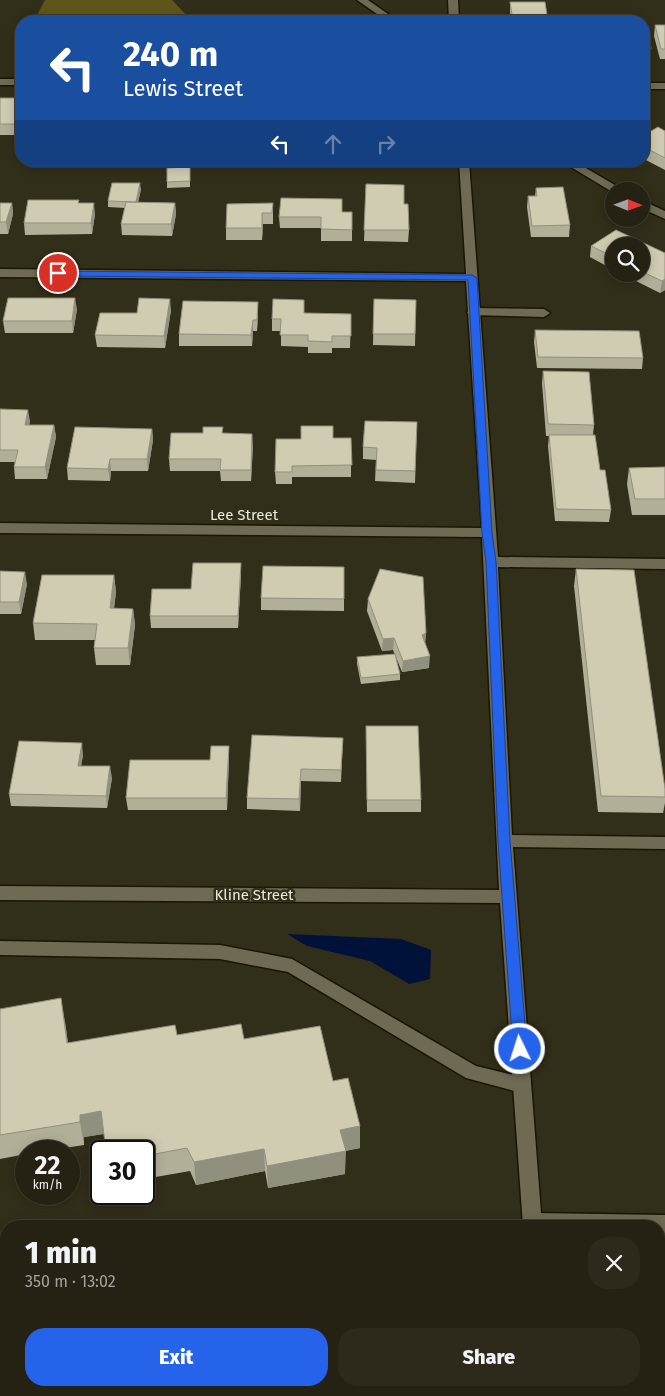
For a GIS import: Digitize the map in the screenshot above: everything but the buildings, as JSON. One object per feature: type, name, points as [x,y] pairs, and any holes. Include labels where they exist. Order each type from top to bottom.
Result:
[{"type":"street","points":[[362,0],[384,15]]},
{"type":"street","points":[[453,0],[454,15]]},
{"type":"street","points":[[0,82],[15,82]]},
{"type":"street","points":[[650,86],[665,86]]},
{"type":"street","points":[[464,167],[487,533],[491,562],[504,841],[533,1220]]},
{"type":"street","points":[[577,167],[605,183]]},
{"type":"street","points":[[650,208],[665,216]]},
{"type":"street","points":[[0,273],[472,278]]},
{"type":"street","points":[[473,312],[544,313]]},
{"type":"street","name":"Lee Street","points":[[0,528],[487,533]]},
{"type":"street","points":[[491,562],[665,564]]},
{"type":"street","points":[[504,841],[665,843]]},
{"type":"street","name":"Kline Street","points":[[0,893],[509,897]]},
{"type":"street","points":[[0,948],[220,952],[292,966],[472,1073],[522,1085]]},
{"type":"shaded area","points":[[45,0],[172,0],[186,15],[37,15]]},
{"type":"water","points":[[287,934],[401,939],[431,950],[430,979],[409,984],[370,961],[307,946]]},
{"type":"route","points":[[58,273],[472,278],[487,533],[491,562],[504,841],[520,1049]]}]
